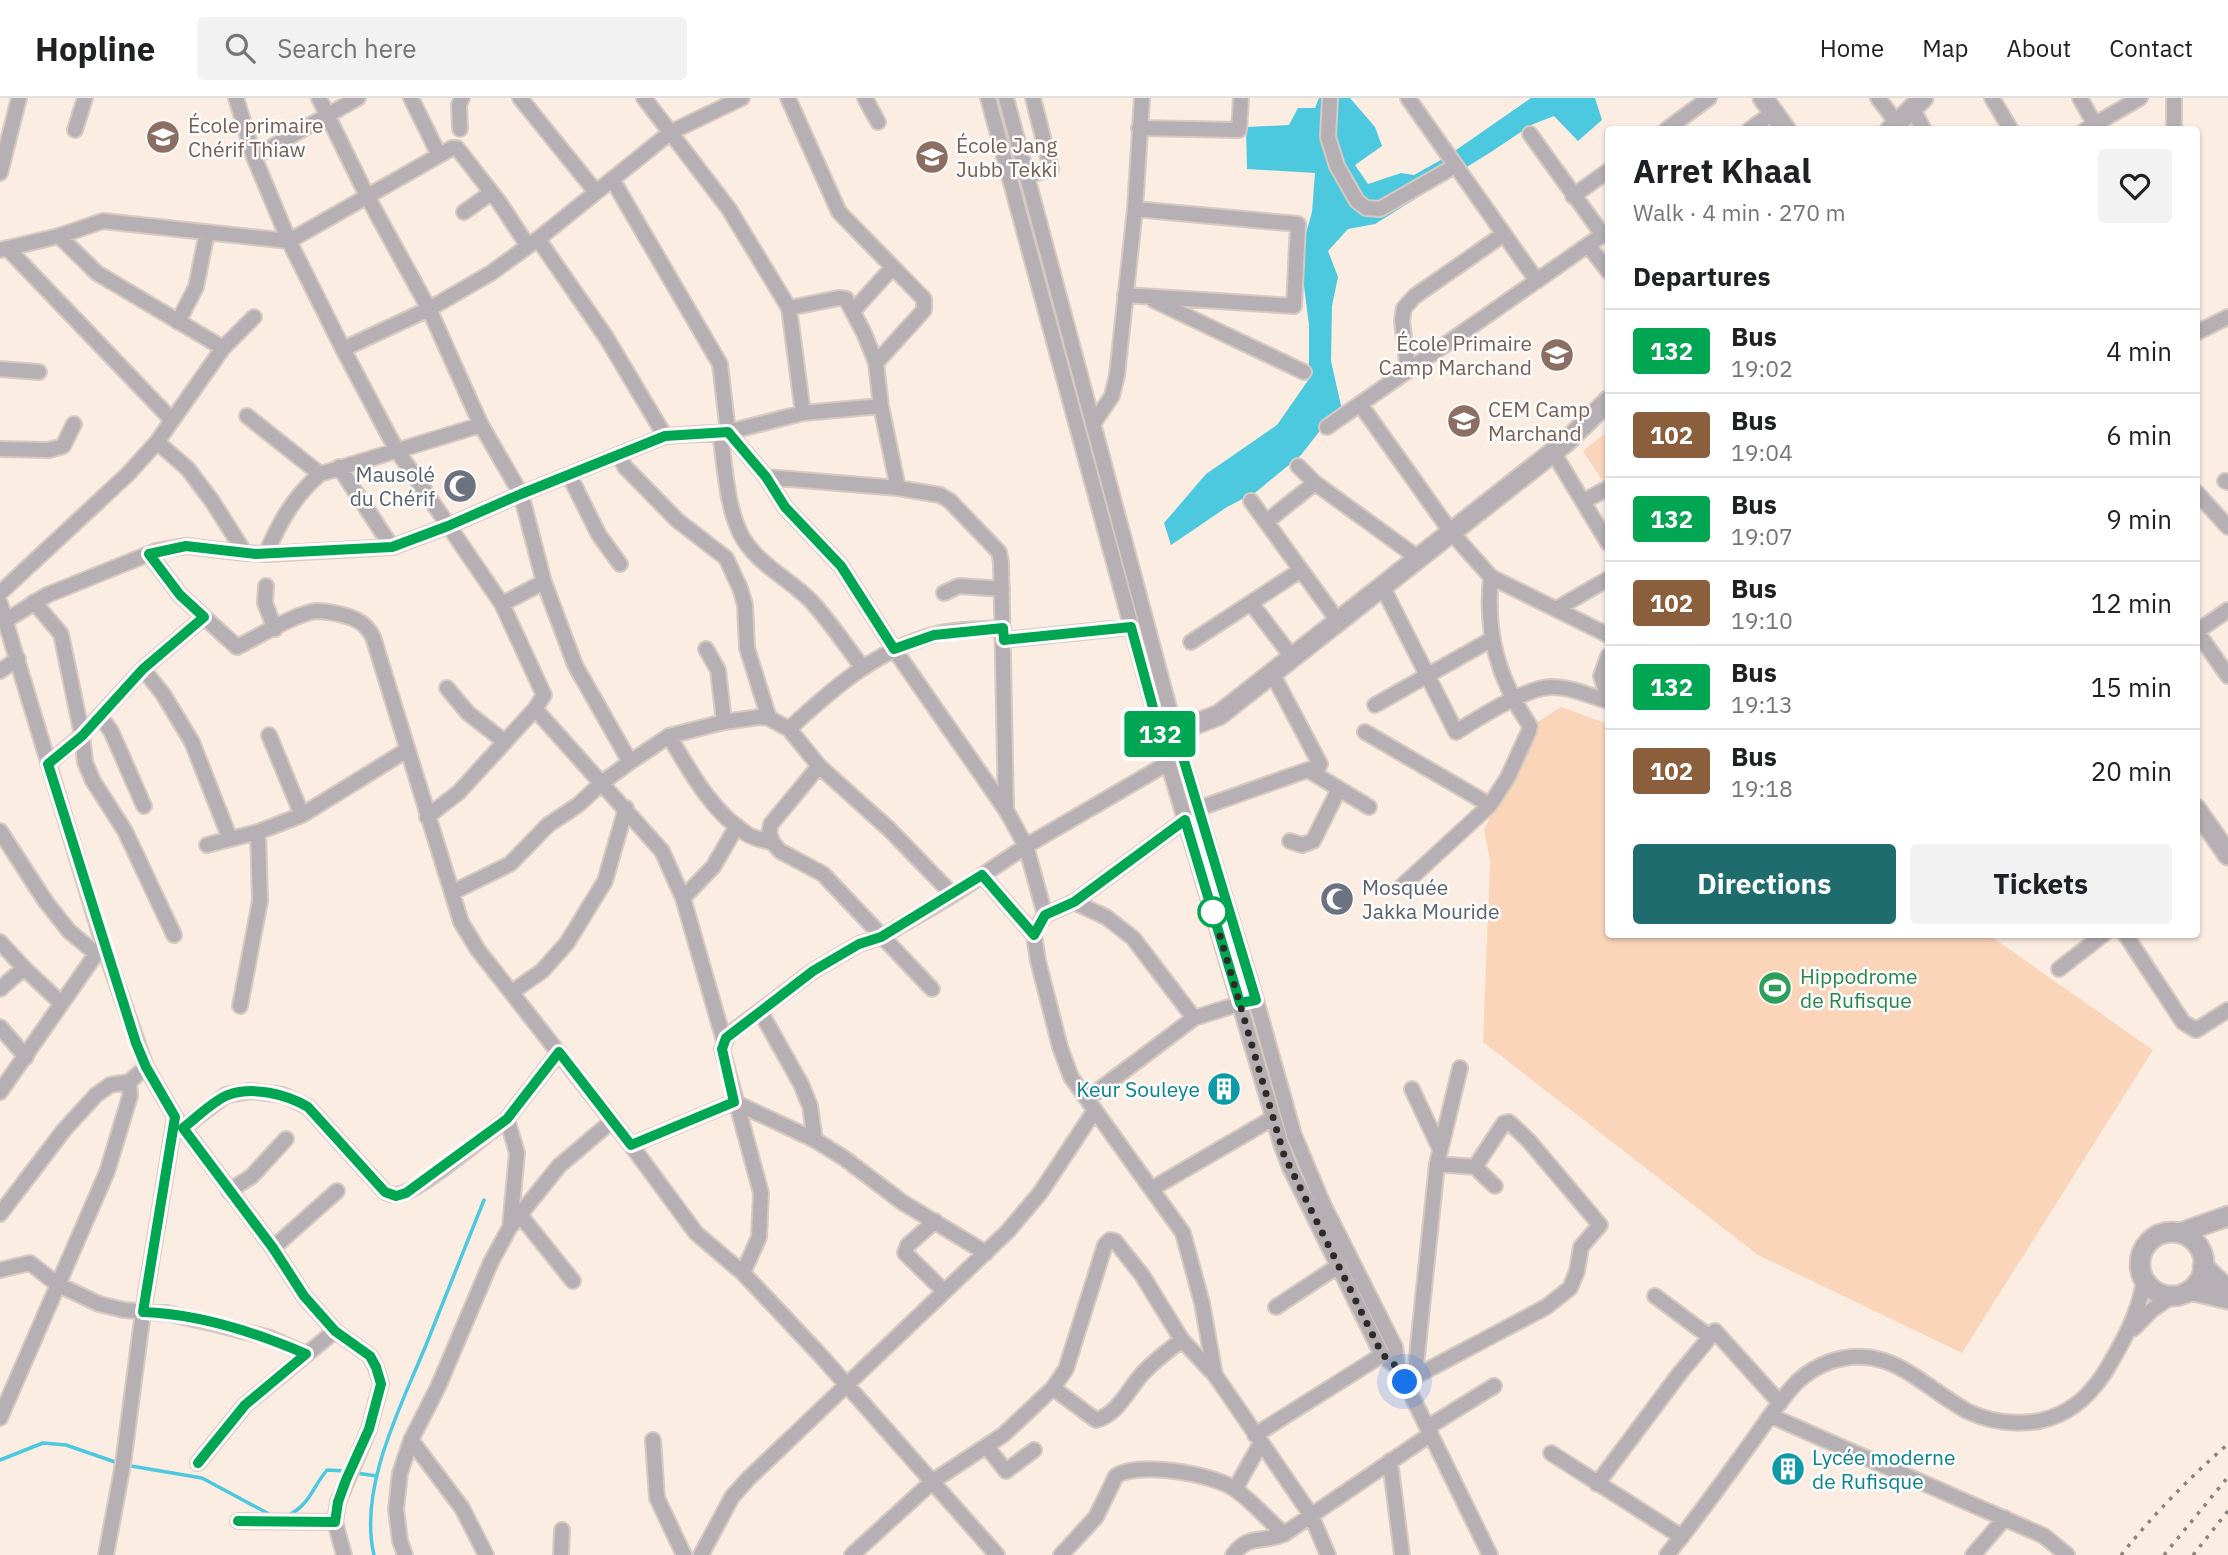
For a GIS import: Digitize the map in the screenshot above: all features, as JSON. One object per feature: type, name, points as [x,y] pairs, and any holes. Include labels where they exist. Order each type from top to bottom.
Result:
[{"type":"street","points":[[0,173],[19,98]]},
{"type":"street","points":[[75,130],[85,98]]},
{"type":"street","points":[[236,98],[254,157],[289,241],[343,349],[396,449],[502,604],[544,695],[535,709],[459,792],[427,817]]},
{"type":"street","points":[[319,98],[367,196],[429,309],[481,425],[521,494],[544,582],[575,664],[630,762]]},
{"type":"street","points":[[254,157],[358,98]]},
{"type":"street","points":[[411,98],[439,155]]},
{"type":"street","points":[[460,129],[459,105],[462,98]]},
{"type":"street","points":[[520,98],[596,192]]},
{"type":"street","points":[[644,98],[729,209],[789,307],[803,413]]},
{"type":"street","points":[[343,349],[429,309],[491,273],[533,243],[671,132],[742,98]]},
{"type":"street","points":[[789,98],[839,212],[922,294],[925,306],[876,363]]},
{"type":"street","points":[[864,98],[878,122]]},
{"type":"street","points":[[988,98],[1131,627],[1197,809],[1299,1148],[1323,1204],[1395,1347],[1429,1431],[1490,1555]]},
{"type":"street","points":[[1006,98],[1093,424],[1168,734],[1168,763],[1273,1118],[1290,1168],[1382,1354],[1406,1375]]},
{"type":"street","points":[[1026,176],[1051,169],[1033,98]]},
{"type":"street","points":[[1093,424],[1107,406],[1115,386],[1135,209],[1142,98]]},
{"type":"street","points":[[1139,128],[1238,130],[1241,98]]},
{"type":"street","points":[[1330,98],[1328,137],[1337,166],[1357,201],[1366,208],[1380,209],[1455,166]]},
{"type":"street","points":[[1671,126],[1709,98]]},
{"type":"street","points":[[1878,98],[1894,126],[1918,103]]},
{"type":"street","points":[[1992,98],[2009,126]]},
{"type":"street","points":[[2080,98],[2091,126]]},
{"type":"street","points":[[2095,126],[2140,98]]},
{"type":"street","points":[[2174,126],[2175,98]]},
{"type":"street","points":[[1410,99],[1537,281]]},
{"type":"street","points":[[1918,103],[1923,126]]},
{"type":"street","points":[[1752,126],[1769,105],[1783,126]]},
{"type":"street","points":[[1327,427],[1605,232],[1573,196],[1530,134]]},
{"type":"street","points":[[3,249],[59,236],[103,220],[289,241],[439,155],[457,148],[606,337],[665,436]]},
{"type":"street","points":[[1573,196],[1605,173]]},
{"type":"street","points":[[612,179],[720,365],[732,514],[742,536],[775,573],[795,586],[812,603],[863,668]]},
{"type":"street","points":[[464,212],[491,193]]},
{"type":"street","points":[[1125,295],[1294,306],[1298,224],[1135,209]]},
{"type":"street","points":[[178,322],[196,287],[207,232]]},
{"type":"street","points":[[1408,371],[1402,321],[1404,308],[1415,296],[1504,234]]},
{"type":"street","points":[[59,236],[97,273],[223,348]]},
{"type":"street","points":[[1588,245],[1605,267]]},
{"type":"street","points":[[3,249],[172,420]]},
{"type":"street","points":[[853,311],[893,267]]},
{"type":"street","points":[[1144,296],[1304,372]]},
{"type":"street","points":[[789,307],[846,299],[876,363],[881,406],[898,488]]},
{"type":"street","points":[[0,593],[87,514],[156,442],[223,348],[254,317]]},
{"type":"street","points":[[2200,331],[2228,317]]},
{"type":"street","points":[[0,369],[39,372]]},
{"type":"street","points":[[1360,404],[1451,532],[1491,577],[1605,634]]},
{"type":"street","points":[[1168,734],[1219,715],[1553,452],[1605,404]]},
{"type":"street","points":[[5,621],[34,602],[149,554],[186,546],[246,554],[392,547],[665,436],[724,433],[803,413],[881,406]]},
{"type":"street","points":[[247,416],[320,474]]},
{"type":"street","points":[[0,449],[49,450],[63,446],[74,424]]},
{"type":"street","points":[[266,554],[275,530],[301,490],[320,474],[481,425]]},
{"type":"street","points":[[724,433],[766,477],[785,507],[841,566],[894,649],[1006,810],[1026,846],[1045,915]]},
{"type":"street","points":[[156,442],[188,469],[246,554]]},
{"type":"street","points":[[1553,452],[1605,538]]},
{"type":"street","points":[[618,455],[625,467],[677,520],[726,558],[745,605],[747,648],[769,718]]},
{"type":"street","points":[[1298,466],[1315,483],[1418,558]]},
{"type":"street","points":[[339,467],[392,547]]},
{"type":"street","points":[[569,475],[599,534],[620,564]]},
{"type":"street","points":[[766,477],[898,488],[940,495],[950,500],[999,552],[1004,634],[1006,810]]},
{"type":"street","points":[[1266,522],[1315,483]]},
{"type":"street","points":[[1584,501],[1605,490]]},
{"type":"street","points":[[2200,496],[2228,527]]},
{"type":"street","points":[[1251,501],[1338,621]]},
{"type":"street","points":[[149,554],[180,595],[213,622],[237,647],[302,614],[315,611],[355,618],[367,626],[373,637],[461,922],[478,950],[631,1145],[696,1233],[743,1273],[846,1384],[997,1555]]},
{"type":"street","points":[[1191,642],[1301,570]]},
{"type":"street","points":[[1402,886],[1490,805],[1508,776],[1529,731],[1530,726],[1512,700],[1492,639],[1488,606],[1491,577]]},
{"type":"street","points":[[1556,609],[1605,581]]},
{"type":"street","points":[[502,604],[544,582]]},
{"type":"street","points":[[265,586],[265,603],[275,629]]},
{"type":"street","points":[[944,593],[959,586],[1002,589]]},
{"type":"street","points":[[1382,586],[1456,732],[1512,700],[1549,687],[1605,699]]},
{"type":"street","points":[[34,602],[61,634],[85,762],[93,781],[125,831],[174,935]]},
{"type":"street","points":[[0,603],[99,949],[146,1067],[179,1123],[273,1248],[304,1296],[335,1331],[370,1356],[381,1384],[369,1429],[338,1502],[335,1522],[344,1555]]},
{"type":"street","points":[[1251,603],[1293,657]]},
{"type":"street","points":[[2200,630],[2228,610]]},
{"type":"street","points":[[48,764],[82,736],[143,669],[204,617]]},
{"type":"street","points":[[789,729],[835,685],[894,649],[934,635],[1131,627]]},
{"type":"street","points":[[2200,636],[2228,676]]},
{"type":"street","points":[[1375,705],[1492,639]]},
{"type":"street","points":[[706,649],[718,670],[724,722]]},
{"type":"street","points":[[0,671],[18,659]]},
{"type":"street","points":[[1605,665],[1601,676],[1605,690]]},
{"type":"street","points":[[143,669],[163,695],[192,742],[230,839]]},
{"type":"street","points":[[1197,809],[1320,764],[1272,673]]},
{"type":"street","points":[[447,688],[468,713],[505,742]]},
{"type":"street","points":[[535,709],[662,851],[683,898],[724,1041]]},
{"type":"street","points":[[100,716],[111,731],[144,806]]},
{"type":"street","points":[[453,892],[510,864],[548,825],[578,806],[603,782],[669,736],[724,722],[769,718],[789,729],[819,766],[889,829],[953,895]]},
{"type":"street","points":[[1365,732],[1490,805]]},
{"type":"street","points":[[269,735],[302,816]]},
{"type":"street","points":[[669,736],[696,781],[724,816],[749,836],[773,843]]},
{"type":"street","points":[[207,845],[258,832],[302,816],[408,750]]},
{"type":"street","points":[[743,1273],[760,1237],[761,1193],[734,1102],[722,1049],[728,1035],[813,971],[859,944],[881,937],[953,895],[1026,846],[1168,763]]},
{"type":"street","points":[[819,766],[771,824],[769,833],[773,843],[780,851],[823,874],[932,989]]},
{"type":"street","points":[[1308,770],[1369,807]]},
{"type":"street","points":[[1290,841],[1302,845],[1313,841],[1339,789]]},
{"type":"street","points":[[512,992],[542,971],[567,943],[593,902],[605,881],[626,808]]},
{"type":"street","points":[[2200,814],[2226,848]]},
{"type":"street","points":[[1034,935],[1045,915],[1074,902],[1185,820]]},
{"type":"street","points":[[683,898],[713,867],[737,826]]},
{"type":"street","points":[[0,831],[46,902],[69,930],[99,949]]},
{"type":"street","points":[[240,1006],[260,901],[258,832]]},
{"type":"street","points":[[982,875],[1034,935],[1060,1047],[1071,1077],[1184,1233],[1208,1328],[1215,1375]]},
{"type":"street","points":[[1074,902],[1106,917],[1133,939],[1194,1018]]},
{"type":"street","points":[[2059,969],[2099,938]]},
{"type":"street","points":[[2128,938],[2183,1022],[2196,1030],[2228,1010]]},
{"type":"street","points":[[0,943],[61,1003]]},
{"type":"street","points":[[0,1092],[99,949]]},
{"type":"street","points":[[0,989],[24,968]]},
{"type":"street","points":[[701,1555],[732,1497],[846,1384],[986,1253],[1040,1193],[1091,1105],[1194,1018],[1256,1000]]},
{"type":"street","points":[[760,1012],[801,1084],[810,1106],[815,1140]]},
{"type":"street","points":[[0,1027],[26,1057]]},
{"type":"street","points":[[106,1555],[123,1464],[143,1312],[179,1123],[226,1095],[251,1091],[284,1095],[308,1107],[385,1192],[396,1196],[406,1193],[427,1179],[507,1119],[559,1052]]},
{"type":"street","points":[[0,1214],[64,1130],[96,1095],[110,1085],[129,1082],[146,1067]]},
{"type":"street","points":[[1406,1375],[1437,1164],[1460,1068]]},
{"type":"street","points":[[0,1418],[107,1171],[130,1096],[129,1082]]},
{"type":"street","points":[[1412,1089],[1440,1149]]},
{"type":"street","points":[[631,1145],[734,1102],[815,1140],[844,1158],[902,1202],[986,1253]]},
{"type":"street","points":[[1153,1188],[1273,1118]]},
{"type":"street","points":[[507,1119],[517,1153],[515,1221],[573,1281]]},
{"type":"street","points":[[405,1555],[400,1541],[396,1509],[400,1473],[411,1440],[438,1387],[491,1262],[515,1221],[559,1166],[612,1121]]},
{"type":"street","points":[[1406,1375],[1546,1307],[1563,1295],[1570,1288],[1577,1271],[1581,1247],[1600,1225],[1529,1141],[1509,1122],[1504,1123],[1475,1167]]},
{"type":"street","points":[[229,1191],[251,1176],[286,1139]]},
{"type":"street","points":[[1437,1164],[1475,1167],[1495,1186]]},
{"type":"street","points":[[273,1248],[337,1191]]},
{"type":"street","points":[[1667,1555],[1798,1381],[1812,1370],[1842,1358],[1878,1358],[1903,1367],[1966,1410],[1989,1419],[2028,1423],[2063,1414],[2088,1396],[2127,1335],[2140,1304],[2144,1280],[2141,1255],[2149,1241],[2164,1233],[2180,1233],[2228,1216]]},
{"type":"street","points":[[935,1221],[908,1245],[905,1253],[944,1291]]},
{"type":"street","points":[[2127,1335],[2152,1310],[2200,1279],[2202,1260],[2216,1233],[2228,1222]]},
{"type":"street","points":[[2180,1233],[2194,1242],[2202,1260],[2228,1290]]},
{"type":"street","points":[[852,1555],[933,1481],[1003,1435],[1053,1388],[1066,1369],[1105,1245],[1110,1240],[1115,1241],[1142,1275],[1182,1340],[1215,1375],[1311,1515],[1328,1555]]},
{"type":"street","points":[[0,1270],[30,1263],[57,1284],[99,1304],[166,1313],[215,1324],[270,1338],[306,1354]]},
{"type":"street","points":[[1276,1307],[1338,1266]]},
{"type":"street","points":[[2144,1280],[2156,1292],[2228,1299]]},
{"type":"street","points":[[1655,1296],[1710,1337]]},
{"type":"street","points":[[198,1463],[245,1405],[335,1331]]},
{"type":"street","points":[[1597,1484],[1715,1331],[1780,1403]]},
{"type":"street","points":[[1053,1388],[1096,1420],[1106,1417],[1146,1370],[1182,1340]]},
{"type":"street","points":[[1235,1489],[1258,1439],[1382,1354]]},
{"type":"street","points":[[1233,1555],[1247,1541],[1275,1538],[1284,1534],[1494,1386]]},
{"type":"street","points":[[1771,1416],[2044,1536],[2067,1555]]},
{"type":"street","points":[[411,1440],[462,1508],[486,1555]]},
{"type":"street","points":[[653,1440],[657,1498],[684,1555]]},
{"type":"street","points":[[987,1447],[1006,1471],[1034,1450]]},
{"type":"street","points":[[1551,1453],[1682,1537]]},
{"type":"street","points":[[1390,1461],[1402,1555]]},
{"type":"street","points":[[1061,1555],[1096,1517],[1120,1473],[1170,1469],[1219,1482],[1235,1489],[1284,1534]]},
{"type":"street","points":[[1973,1555],[2005,1518]]},
{"type":"street","points":[[238,1521],[335,1522]]},
{"type":"street","points":[[561,1555],[562,1530]]},
{"type":"shaded area","points":[[1605,433],[1605,485],[1583,451]]},
{"type":"shaded area","name":"Hippodrome de Rufisque","points":[[1561,707],[1605,723],[1605,938],[1993,938],[2153,1050],[1962,1353],[1758,1255],[1483,1042],[1490,861],[1484,830],[1533,725]]},
{"type":"water","points":[[1319,98],[1350,98],[1375,127],[1382,146],[1355,165],[1368,184],[1401,173],[1414,175],[1446,157],[1531,98],[1595,98],[1602,120],[1578,141],[1554,116],[1531,125],[1375,224],[1348,229],[1328,251],[1338,277],[1332,306],[1331,361],[1342,410],[1326,423],[1301,455],[1256,492],[1227,507],[1171,545],[1164,523],[1206,474],[1277,425],[1309,379],[1309,325],[1300,255],[1312,212],[1315,173],[1247,169],[1246,127],[1289,125],[1298,108],[1315,108]]},
{"type":"waterway","points":[[374,1555],[372,1502],[385,1448],[484,1200]]},
{"type":"waterway","points":[[0,1460],[43,1443],[66,1445],[118,1463]]},
{"type":"waterway","points":[[125,1465],[202,1478],[271,1515]]},
{"type":"waterway","points":[[289,1515],[306,1501],[327,1470],[345,1471]]},
{"type":"waterway","points":[[356,1473],[377,1476]]},
{"type":"railway","points":[[2121,1555],[2172,1497],[2228,1444]]},
{"type":"railway","points":[[2164,1555],[2228,1477]]},
{"type":"railway","points":[[2193,1555],[2228,1511]]},
{"type":"bus line","name":"132","points":[[198,1463],[245,1405],[306,1354],[270,1338],[166,1313],[143,1312],[175,1117],[146,1067],[136,1043],[48,764],[82,736],[143,669],[204,617],[180,595],[149,554],[186,546],[246,554],[392,547],[665,436],[728,432],[766,477],[785,507],[841,566],[894,649],[934,635],[968,630],[1003,628],[1004,640],[1131,627],[1161,737],[1175,731],[1256,1000],[1240,1003],[1185,820],[1074,902],[1045,915],[1034,935],[982,875],[881,937],[859,944],[813,971],[728,1035],[722,1049],[734,1102],[631,1145],[559,1052],[507,1119],[427,1179],[406,1193],[396,1196],[385,1192],[308,1107],[284,1095],[251,1091],[226,1095],[183,1128],[273,1248],[304,1296],[335,1331],[370,1356],[381,1384],[369,1429],[338,1502],[335,1522],[238,1521]]},
{"type":"place","name":"École primaire Chérif Thiaw","points":[[163,137]]},
{"type":"place","name":"École Jang Jubb Tekki","points":[[932,157]]},
{"type":"place","name":"École Primaire Camp Marchand","points":[[1557,355]]},
{"type":"place","name":"CEM Camp Marchand","points":[[1464,421]]},
{"type":"place","name":"Mausolé du Chérif","points":[[460,486]]},
{"type":"place","name":"Mosquée Jakka Mouride","points":[[1337,899]]},
{"type":"place","name":"Hippodrome de Rufisque","points":[[1775,988]]},
{"type":"place","name":"Keur Souleye","points":[[1224,1089]]},
{"type":"place","name":"Lycée moderne de Rufisque","points":[[1788,1469]]},
{"type":"route","points":[[1213,912],[1284,1155],[1382,1354],[1398,1368],[1405,1382]]}]
